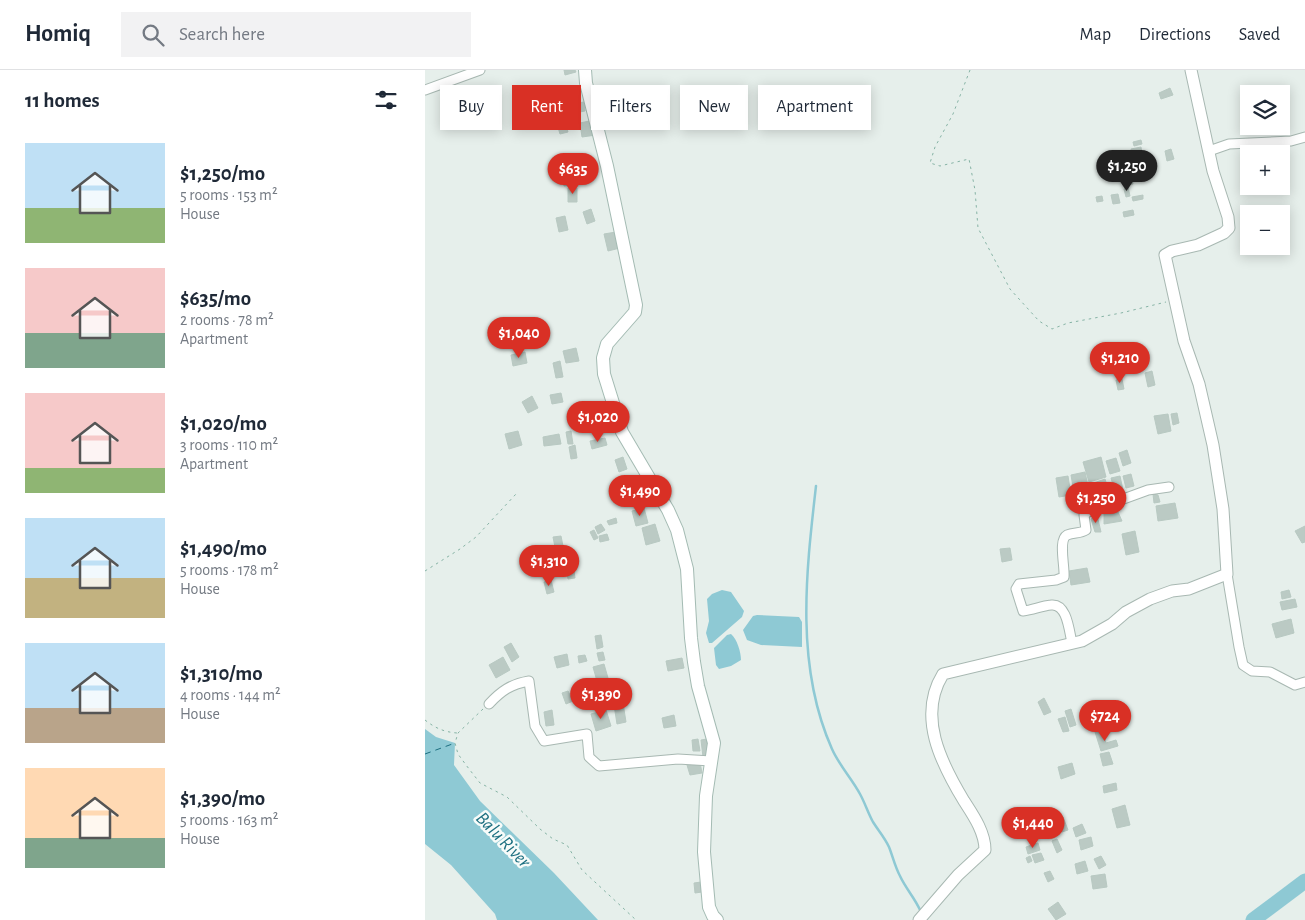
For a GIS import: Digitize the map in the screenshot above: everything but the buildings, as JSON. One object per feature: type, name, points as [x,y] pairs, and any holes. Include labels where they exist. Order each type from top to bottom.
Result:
[{"type":"main road","points":[[585,70],[586,83],[607,166],[636,305],[635,312],[607,344],[603,358],[604,374],[621,432],[668,510],[677,530],[687,569],[694,662],[698,686],[714,743],[706,796],[704,852],[709,907],[717,920]]},
{"type":"street","points":[[425,90],[480,70]]},
{"type":"street","points":[[1191,70],[1217,187],[1229,228],[1225,233],[1198,245],[1172,251],[1165,255],[1184,340],[1199,384],[1211,436],[1223,509],[1227,574],[1243,665],[1252,671],[1270,672],[1295,685],[1305,682]]},
{"type":"street","points":[[1209,151],[1229,144],[1291,140],[1305,137]]},
{"type":"street","points":[[1072,642],[1063,609],[1057,605],[1050,605],[1023,611],[1016,589],[1019,584],[1056,580],[1063,577],[1065,567],[1062,542],[1069,534],[1081,533],[1086,530],[1085,515],[1088,512],[1148,490],[1169,487]]},
{"type":"street","points":[[919,920],[964,868],[985,850],[985,840],[976,819],[942,761],[935,743],[931,710],[943,674],[1039,652],[1090,637],[1112,624],[1126,612],[1150,599],[1172,591],[1189,589],[1227,574]]},
{"type":"street","points":[[489,704],[499,693],[514,684],[529,682],[535,726],[544,741],[587,734],[589,757],[599,766],[678,759],[711,761]]},
{"type":"path","points":[[970,70],[953,114],[935,147],[930,163],[940,166],[969,159],[979,228],[1010,289],[1039,321],[1052,328],[1174,300]]},
{"type":"path","points":[[425,571],[460,549],[476,536],[517,494]]},
{"type":"path","points":[[489,704],[458,733],[455,743],[458,754],[480,783],[507,797],[540,829],[553,839],[567,845],[582,870],[637,920]]},
{"type":"path","points":[[425,720],[435,728],[458,733]]},
{"type":"water","points":[[722,590],[731,592],[744,611],[742,617],[712,643],[709,643],[706,633],[709,621],[707,599],[712,594]]},
{"type":"water","points":[[753,616],[799,617],[802,622],[802,647],[761,645],[747,640],[743,630]]},
{"type":"water","points":[[731,634],[738,646],[741,660],[731,666],[719,669],[716,665],[714,648],[727,635]]},
{"type":"water","points":[[425,729],[436,737],[455,743],[454,765],[480,801],[554,873],[598,920],[497,920],[495,914],[451,865],[425,844]]},
{"type":"waterway","points":[[816,486],[809,552],[806,619],[812,685],[820,717],[832,749],[862,797],[873,822],[887,844],[898,873],[921,912]]},
{"type":"waterway","name":"Balu River","points":[[1253,920],[1305,881]]},
{"type":"ferry route","points":[[425,754],[455,743]]}]
